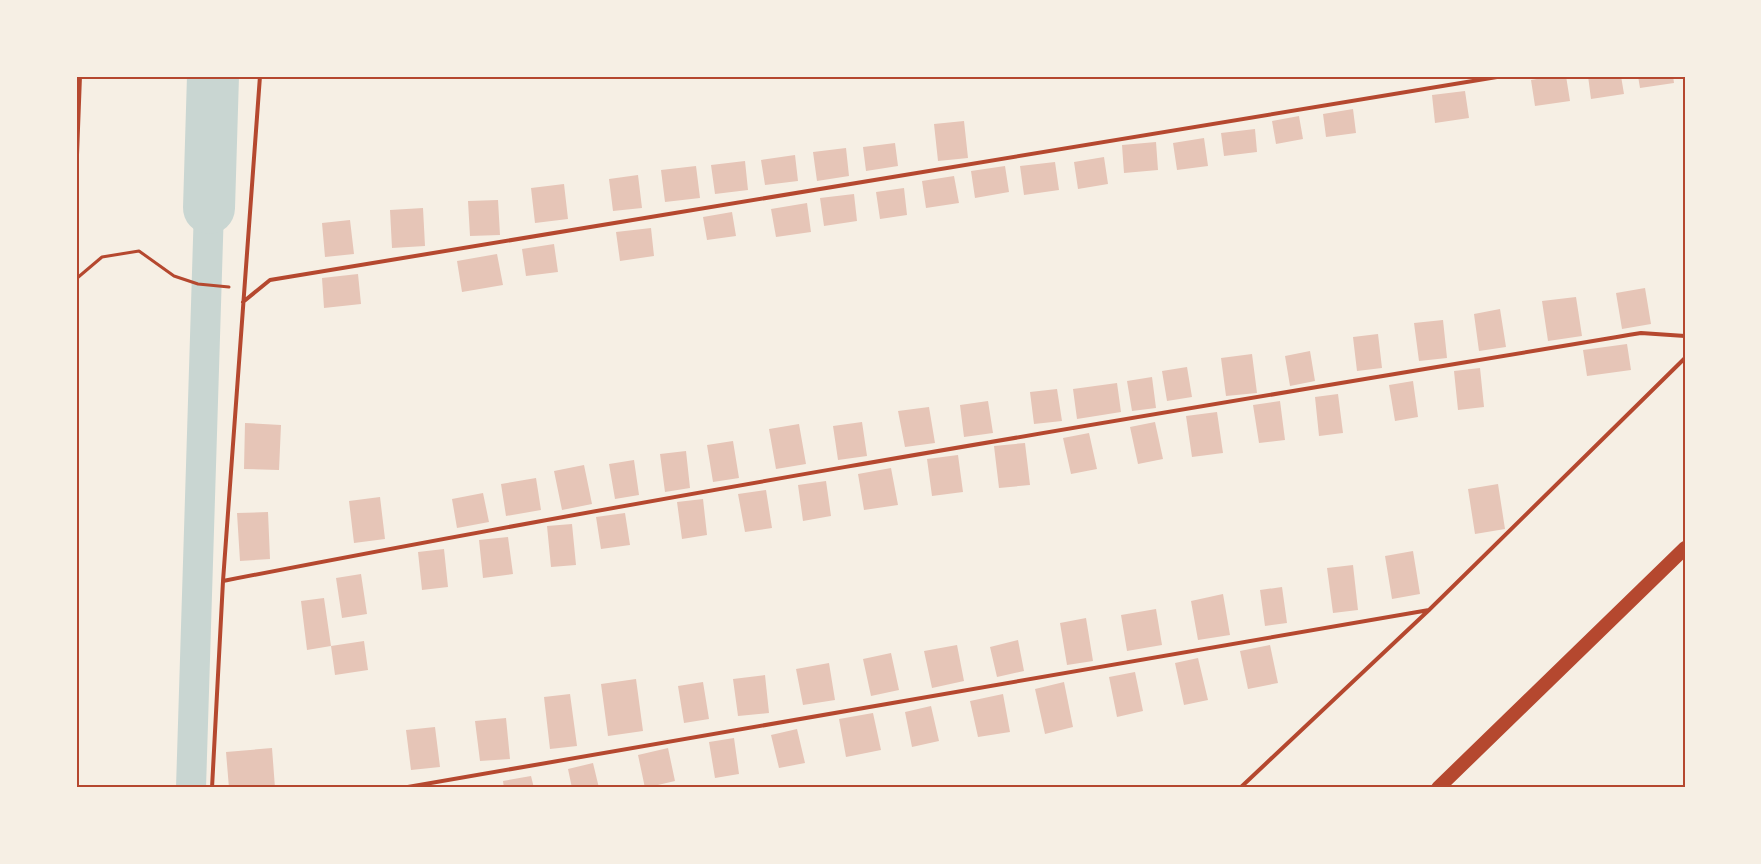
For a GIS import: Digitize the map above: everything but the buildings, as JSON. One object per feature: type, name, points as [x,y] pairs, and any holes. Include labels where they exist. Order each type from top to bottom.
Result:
[{"type":"highway","points":[[1438,788],[1685,548]]},
{"type":"lane","points":[[76,181],[80,76]]},
{"type":"lane","points":[[212,788],[223,581],[260,76]]},
{"type":"lane","points":[[243,302],[270,280],[1503,76]]},
{"type":"lane","points":[[223,581],[444,538],[1071,428],[1641,333],[1685,336]]},
{"type":"lane","points":[[1240,788],[1429,610],[1685,358]]},
{"type":"lane","points":[[402,788],[1429,610]]},
{"type":"path","points":[[76,279],[102,257],[138,251],[174,276],[198,284],[232,287]]},
{"type":"waterway","points":[[209,208],[213,76]]},
{"type":"waterway","points":[[191,788],[209,208]]}]
